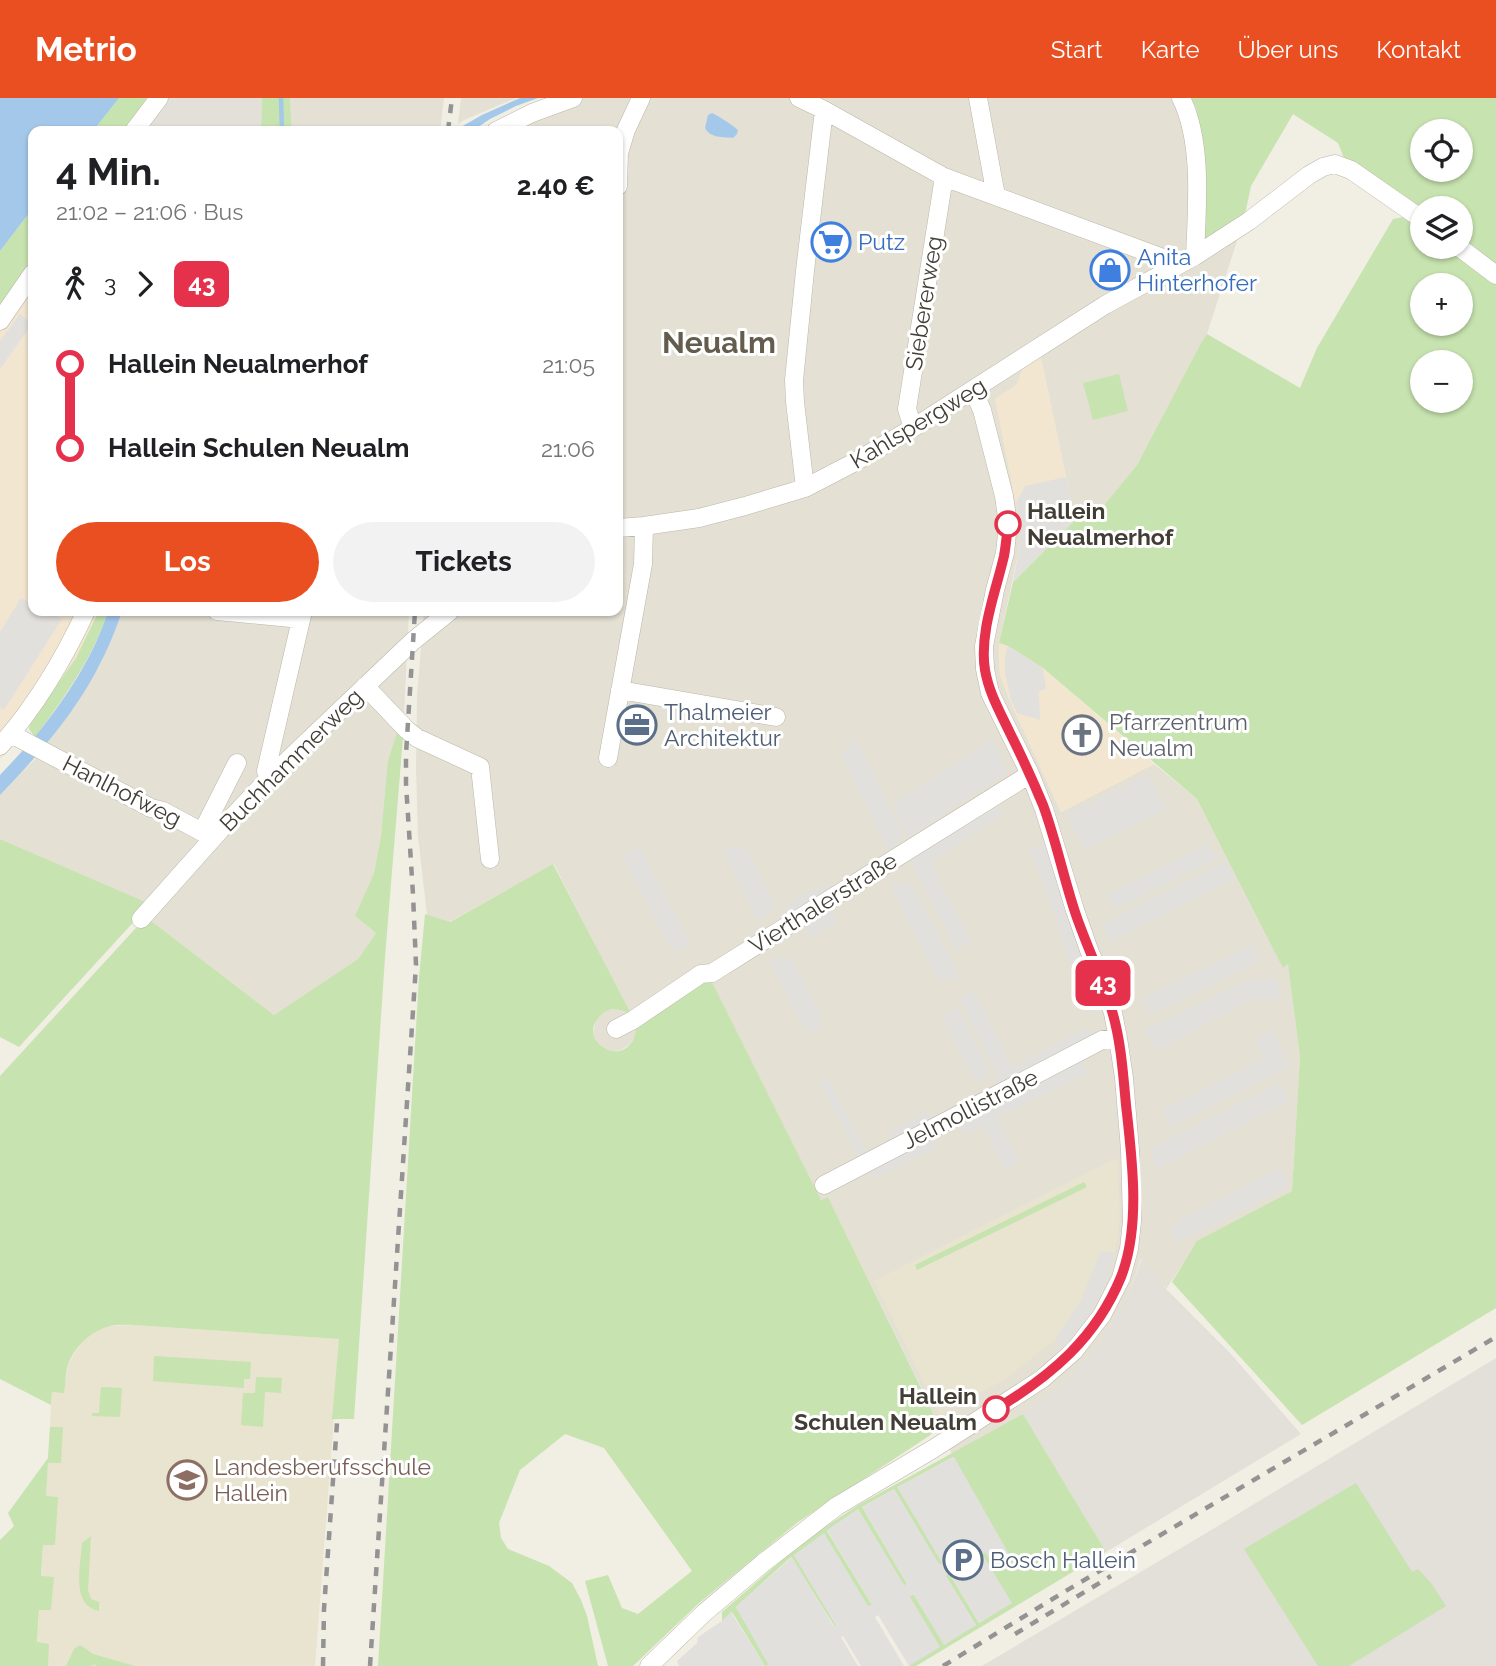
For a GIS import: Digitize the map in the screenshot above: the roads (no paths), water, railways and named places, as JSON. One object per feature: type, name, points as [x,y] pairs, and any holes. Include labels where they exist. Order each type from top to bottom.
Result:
[{"type":"street","points":[[138,126],[159,98]]},
{"type":"street","points":[[531,122],[573,98]]},
{"type":"street","points":[[623,140],[641,98]]},
{"type":"street","points":[[799,98],[944,177],[1187,260],[1196,217],[1195,146],[1181,98]]},
{"type":"street","points":[[978,98],[996,196]]},
{"type":"street","points":[[805,488],[794,380],[824,110]]},
{"type":"street","name":"Kahlspergweg","points":[[623,528],[699,517],[805,488],[913,428],[1105,305],[1249,222],[1308,175],[1323,167],[1335,164],[1351,170],[1410,211]]},
{"type":"street","name":"Siebererweg","points":[[913,428],[907,409],[944,177]]},
{"type":"street","points":[[1473,258],[1496,275]]},
{"type":"street","points":[[0,321],[28,280]]},
{"type":"street","points":[[649,1666],[705,1612],[762,1563],[838,1506],[1042,1379],[1074,1351],[1102,1315],[1121,1278],[1129,1249],[1132,1221],[1130,1150],[1118,1038],[1104,985],[1074,910],[1044,809],[990,693],[985,668],[984,646],[1005,553],[1008,524],[982,410],[973,390]]},
{"type":"street","points":[[608,758],[643,564],[644,526]]},
{"type":"street","points":[[12,740],[72,642],[84,616]]},
{"type":"street","points":[[270,777],[266,771],[302,616]]},
{"type":"street","name":"Buchhammerweg","points":[[141,919],[270,777],[365,685],[444,616]]},
{"type":"street","points":[[365,685],[417,738],[480,767],[490,859]]},
{"type":"street","points":[[620,690],[776,717]]},
{"type":"street","name":"Hanlhofweg","points":[[12,740],[45,752],[140,803],[163,811],[202,832],[237,763]]},
{"type":"street","name":"Vierthalerstraße","points":[[616,1029],[701,974],[712,973],[1030,774]]},
{"type":"street","points":[[224,790],[247,803]]},
{"type":"street","name":"Jelmollistraße","points":[[824,1185],[1102,1040],[1118,1038]]},
{"type":"water","points":[[0,98],[119,98],[97,126],[28,126],[28,215],[0,251]]},
{"type":"water","points":[[520,98],[538,98],[516,106],[480,126],[463,126]]},
{"type":"water","points":[[712,113],[738,130],[733,138],[713,135],[707,131],[705,128],[708,115]]},
{"type":"water","points":[[106,616],[120,616],[87,688],[39,753],[0,795],[0,775],[37,734],[69,691]]},
{"type":"waterway","points":[[281,98],[282,126]]},
{"type":"railway","points":[[449,126],[452,98]]},
{"type":"railway","points":[[370,1666],[416,965],[406,784],[415,616]]},
{"type":"railway","points":[[943,1666],[1496,1337]]},
{"type":"railway","points":[[323,1666],[324,1609],[337,1423]]},
{"type":"railway","points":[[1015,1634],[1111,1576]]},
{"type":"place","name":"Putz","points":[[831,242]]},
{"type":"place","name":"Anita Hinterhofer","points":[[1110,270]]},
{"type":"place","name":"Hallein Neualmerhof","points":[[1008,524]]},
{"type":"place","name":"Thalmeier Architektur","points":[[637,725]]},
{"type":"place","name":"Pfarrzentrum Neualm","points":[[1082,735]]},
{"type":"place","name":"Hallein Schulen Neualm","points":[[996,1409]]},
{"type":"place","name":"Landesberufsschule Hallein","points":[[187,1480]]},
{"type":"place","name":"Bosch Hallein","points":[[963,1560]]},
{"type":"district","name":"Neualm","points":[[719,343]]}]
